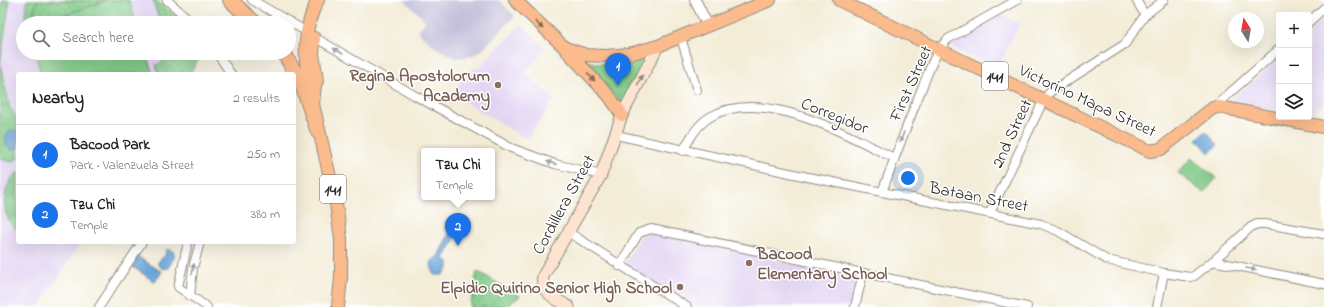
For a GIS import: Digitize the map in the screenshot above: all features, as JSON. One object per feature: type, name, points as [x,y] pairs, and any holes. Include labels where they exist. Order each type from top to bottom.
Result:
[{"type":"highway","points":[[230,0],[247,16]]},
{"type":"highway","points":[[242,0],[256,16]]},
{"type":"highway","points":[[279,60],[286,72]]},
{"type":"highway","points":[[288,60],[295,72]]},
{"type":"highway","points":[[296,74],[302,85],[316,137],[296,94]]},
{"type":"main road","name":"141","points":[[318,0],[305,58],[317,102],[336,203],[341,239],[341,278],[338,307]]},
{"type":"main road","name":"141","points":[[317,102],[316,73],[311,34],[325,0]]},
{"type":"main road","points":[[515,0],[565,48],[610,97],[622,115]]},
{"type":"main road","points":[[565,48],[586,55],[607,56],[629,54],[681,38],[770,0]]},
{"type":"main road","name":"Victorino Mapa Street","points":[[840,0],[940,50],[1150,150],[1161,149],[1212,108]]},
{"type":"main road","name":"Cordillera Street","points":[[569,307],[546,292],[543,287],[543,276],[601,175],[622,115],[658,46]]},
{"type":"main road","points":[[1212,108],[1220,107],[1324,127]]},
{"type":"street","points":[[167,0],[185,16]]},
{"type":"street","points":[[252,0],[280,16]]},
{"type":"street","points":[[695,0],[708,26]]},
{"type":"street","name":"First Street","points":[[882,192],[911,115],[940,50],[948,39],[1017,0]]},
{"type":"street","points":[[1136,0],[1144,15]]},
{"type":"street","name":"2nd Street","points":[[990,213],[1044,99],[1050,92],[1126,44],[1144,15],[1164,0]]},
{"type":"street","points":[[1312,19],[1324,8]]},
{"type":"street","points":[[296,25],[414,95],[511,148],[555,164],[601,175]]},
{"type":"street","points":[[681,38],[697,90]]},
{"type":"street","name":"Victorino Mapa Street","points":[[1212,108],[1276,52]]},
{"type":"street","points":[[222,60],[230,72]]},
{"type":"street","name":"Corregidor","points":[[683,151],[695,131],[709,118],[728,110],[755,107],[792,113],[808,118],[827,125],[894,158]]},
{"type":"street","name":"Bataan Street","points":[[616,135],[683,151],[1050,226],[1107,260],[1186,277],[1194,276],[1213,261],[1250,227],[1257,224],[1324,234]]},
{"type":"street","points":[[619,266],[639,233],[651,229],[1027,307]]},
{"type":"street","points":[[568,232],[619,266],[687,307]]},
{"type":"street","points":[[99,307],[141,244]]},
{"type":"street","points":[[188,244],[178,287],[207,307]]},
{"type":"street","points":[[190,296],[193,268],[199,244]]},
{"type":"street","points":[[1213,261],[1324,284]]},
{"type":"street","points":[[855,307],[863,273]]},
{"type":"street","points":[[1157,307],[1164,273]]},
{"type":"shaded area","points":[[0,0],[156,0],[175,16],[16,16],[16,60],[198,60],[190,72],[16,72],[16,244],[80,244],[39,307],[0,307]]},
{"type":"shaded area","points":[[404,0],[499,0],[515,16],[482,50],[472,56],[457,58],[435,47],[417,31],[426,21]]},
{"type":"shaded area","points":[[1001,14],[1020,24],[997,69],[950,46]]},
{"type":"shaded area","points":[[1324,19],[1324,103],[1312,113],[1312,48],[1312,29]]},
{"type":"shaded area","name":"Regina Apostolorum Academy","points":[[521,24],[545,48],[525,73],[555,99],[527,139],[453,95],[463,75],[479,67]]},
{"type":"shaded area","points":[[1276,61],[1276,111],[1228,103]]},
{"type":"shaded area","name":"Bacood Elementary School","points":[[649,232],[856,278],[850,307],[691,307],[623,267],[641,236]]},
{"type":"green space","points":[[4,0],[9,0],[9,5],[0,64],[0,6]]},
{"type":"green space","points":[[27,0],[38,0],[34,9],[34,16],[25,16]]},
{"type":"green space","points":[[38,0],[108,0],[61,16],[34,16],[34,9]]},
{"type":"green space","points":[[108,0],[129,0],[134,16],[61,16]]},
{"type":"green space","points":[[153,0],[156,0],[175,16],[166,16],[165,14],[158,16]]},
{"type":"green space","points":[[645,53],[648,55],[624,106],[580,59],[599,64]]},
{"type":"green space","points":[[37,60],[148,60],[152,72],[40,72]]},
{"type":"green space","points":[[163,60],[198,60],[190,72],[158,72],[156,65],[163,62]]},
{"type":"green space","points":[[0,64],[10,108],[16,117],[16,159],[11,162],[0,158]]},
{"type":"green space","points":[[1191,158],[1216,178],[1204,193],[1178,173]]},
{"type":"green space","points":[[16,174],[16,229],[8,218],[4,202],[5,194],[12,178]]},
{"type":"green space","points":[[477,271],[520,296],[506,307],[470,307]]},
{"type":"water","points":[[10,130],[16,131],[16,149],[12,150],[7,146],[6,138]]},
{"type":"water","points":[[1206,131],[1218,145],[1209,153],[1197,139]]},
{"type":"water","points":[[454,224],[461,227],[444,259],[449,263],[448,269],[443,275],[435,275],[431,262],[438,256]]},
{"type":"water","points":[[169,249],[174,252],[174,258],[168,268],[162,269],[158,265],[158,262],[165,255],[166,250]]},
{"type":"water","points":[[137,256],[162,272],[155,282],[130,265]]},
{"type":"place","name":"Regina Apostolorum Academy","points":[[498,85]]},
{"type":"place","name":"Bacood Park","points":[[618,86]]},
{"type":"place","name":"Tzu Chi","points":[[458,246]]},
{"type":"place","name":"Bacood Elementary School","points":[[749,263]]},
{"type":"place","name":"Elpidio Quirino Senior High School","points":[[680,287]]}]
